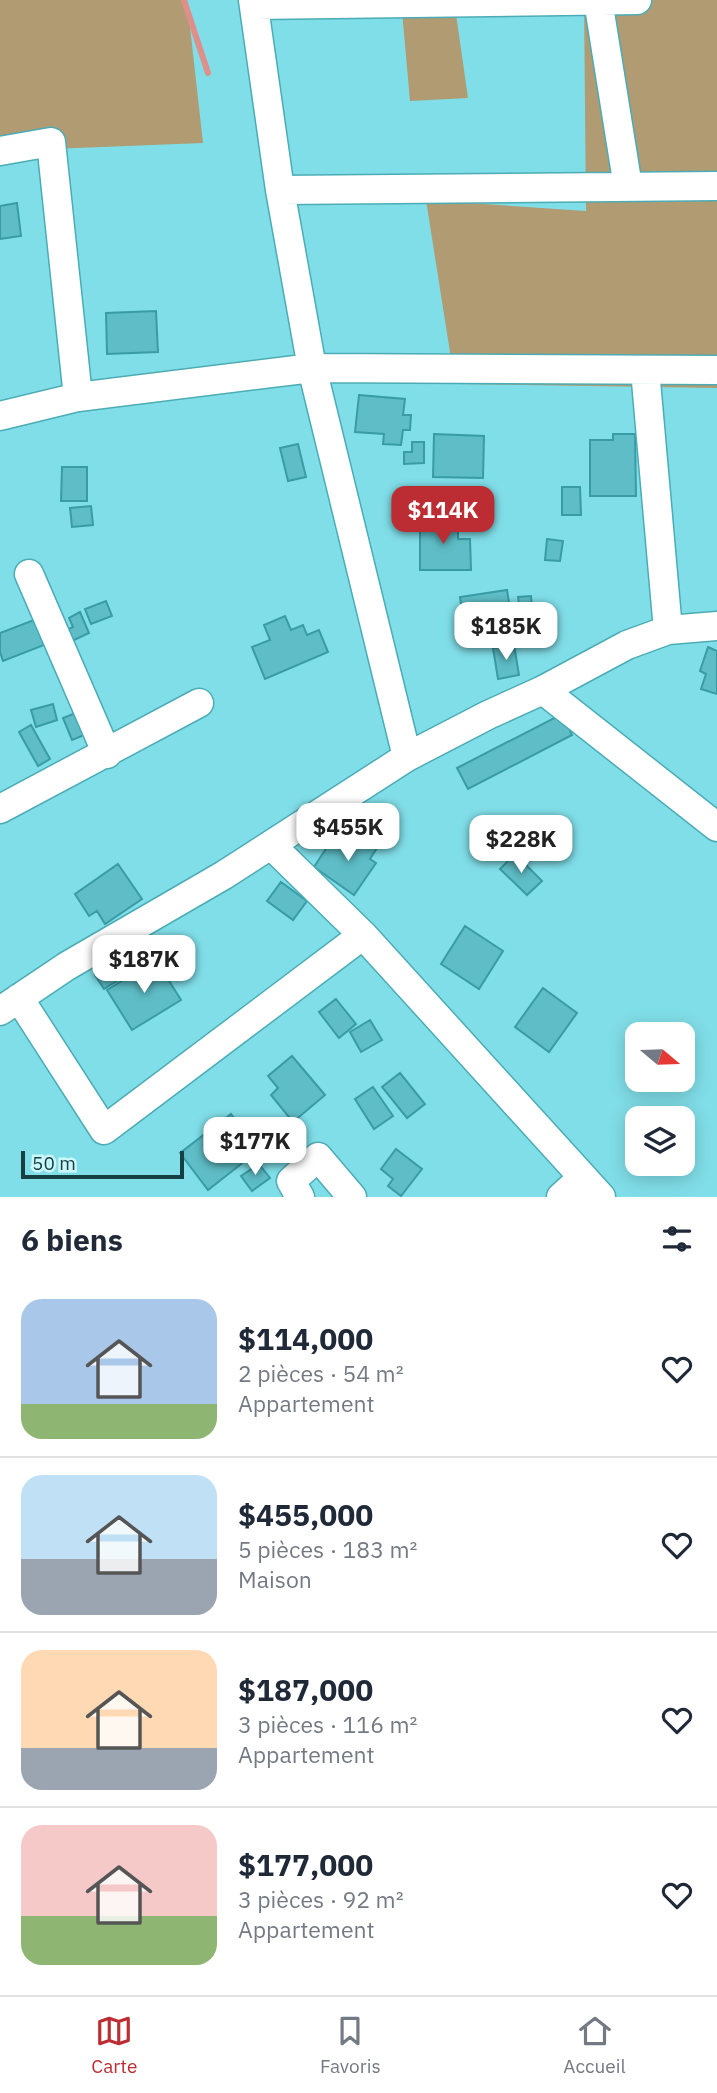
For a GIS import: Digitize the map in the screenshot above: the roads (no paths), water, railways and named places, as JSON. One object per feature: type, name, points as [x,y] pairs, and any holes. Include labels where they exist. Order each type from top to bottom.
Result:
[{"type":"street","points":[[598,0],[628,187]]},
{"type":"street","points":[[407,757],[312,368],[279,190],[253,3],[638,0]]},
{"type":"street","points":[[0,151],[51,142],[78,397]]},
{"type":"street","points":[[279,190],[717,186]]},
{"type":"street","points":[[0,416],[78,397],[312,368],[717,370]]},
{"type":"street","points":[[645,370],[668,630]]},
{"type":"street","points":[[29,574],[107,754]]},
{"type":"street","points":[[363,935],[104,1130],[9,1004],[67,966],[224,875],[407,757],[627,645],[668,630],[717,626]]},
{"type":"street","points":[[543,690],[717,827]]},
{"type":"street","points":[[0,809],[199,703]]},
{"type":"street","points":[[271,845],[363,935],[592,1187],[561,1197]]},
{"type":"street","points":[[300,1197],[291,1181],[318,1157],[352,1197]]},
{"type":"waterway","points":[[184,0],[208,73]]}]
